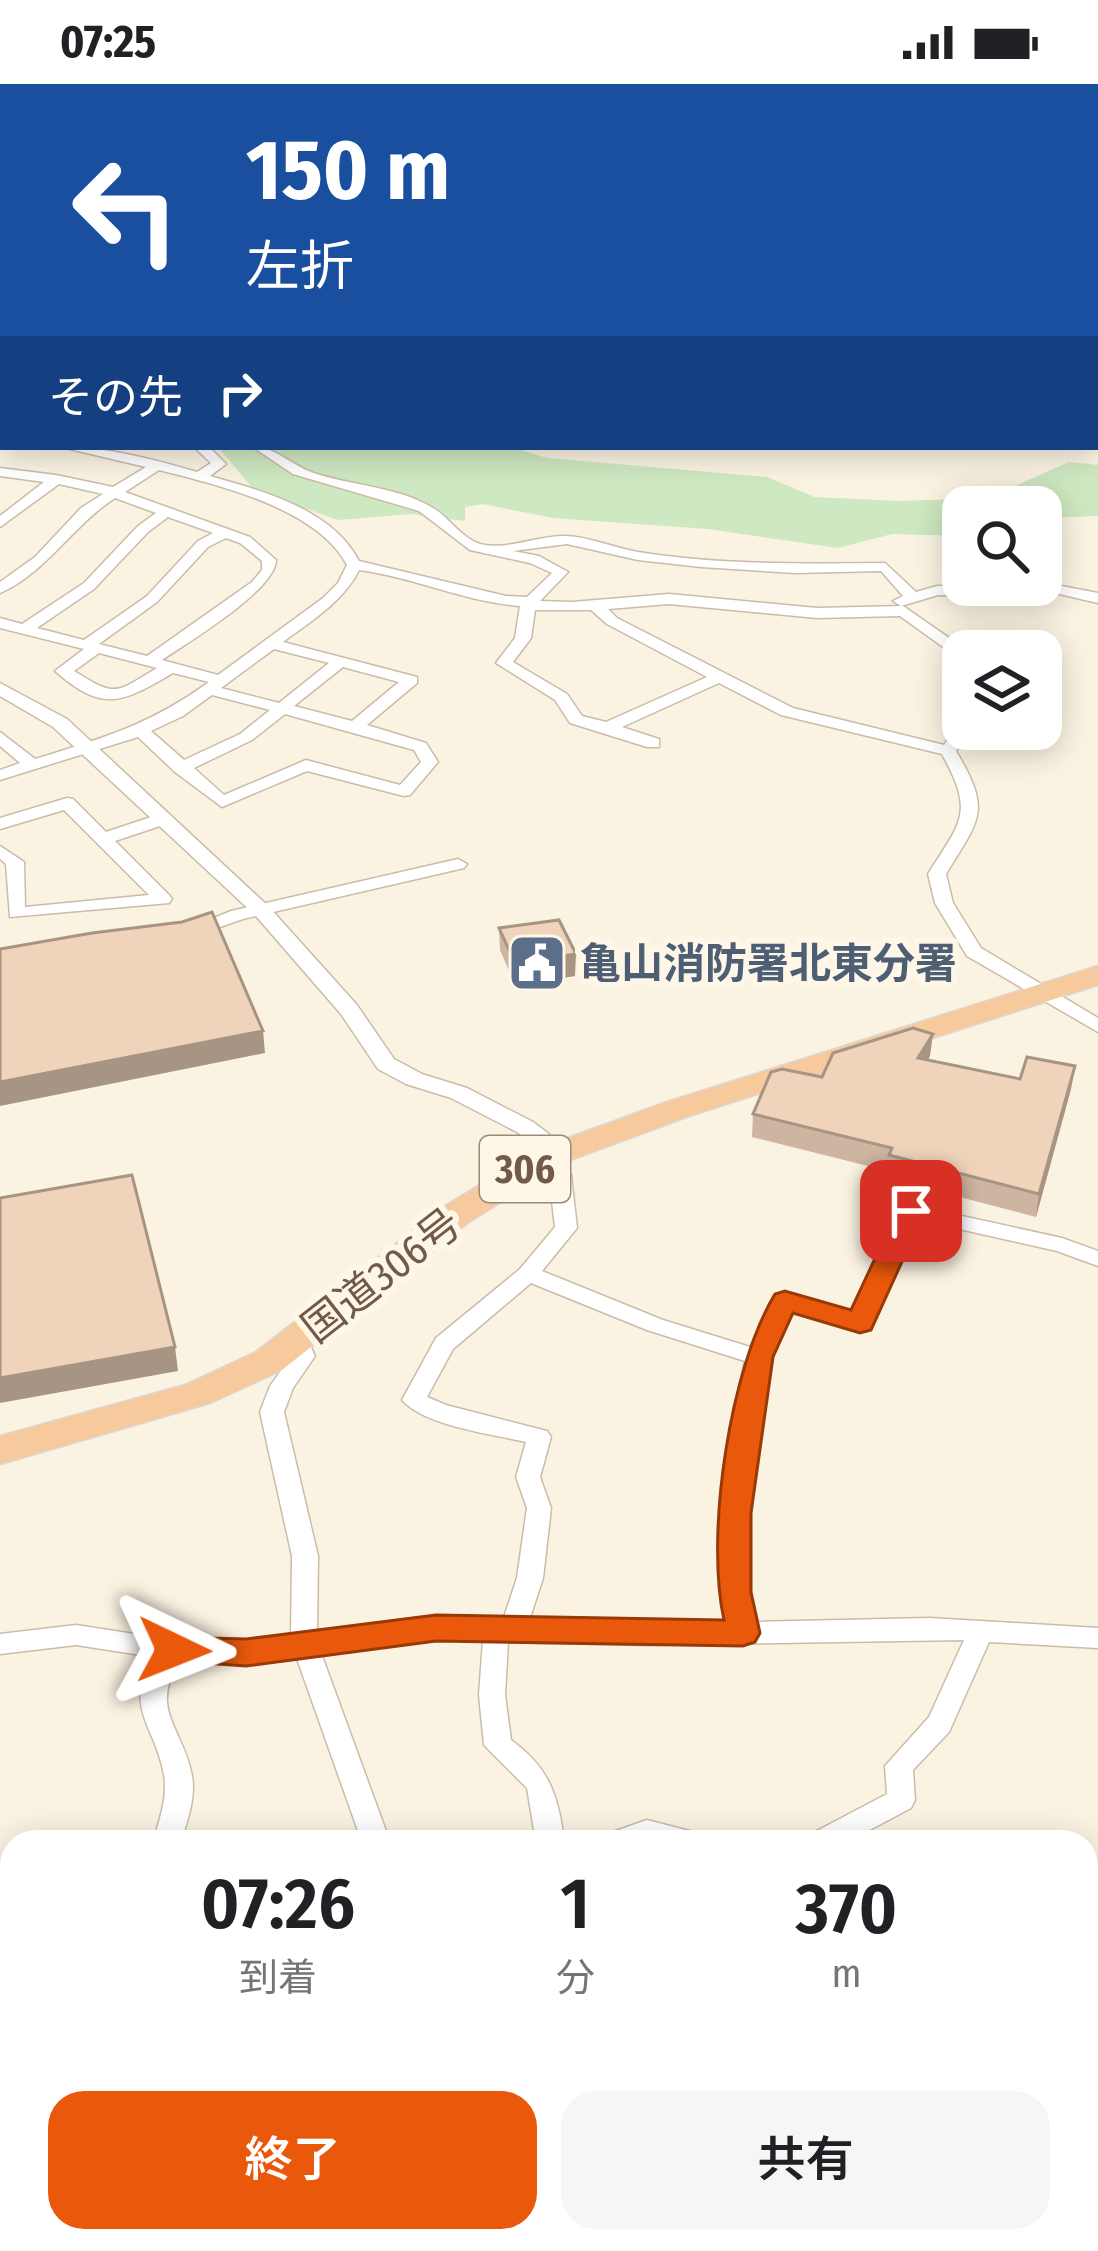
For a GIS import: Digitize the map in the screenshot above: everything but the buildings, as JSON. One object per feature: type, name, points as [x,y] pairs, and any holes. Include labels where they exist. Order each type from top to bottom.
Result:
[{"type":"highway","name":"国道306号","points":[[0,1450],[197,1394],[269,1360],[454,1216],[550,1156],[678,1109],[1098,975]]},
{"type":"street","points":[[0,775],[140,730],[218,685],[338,593],[353,565],[346,541],[323,524],[159,464],[84,450]]},
{"type":"street","points":[[197,477],[219,464],[204,450]]},
{"type":"street","points":[[265,450],[304,475],[429,510],[460,541],[534,559],[561,572],[528,603],[523,638],[504,663],[561,697],[576,720],[653,742]]},
{"type":"street","points":[[0,589],[40,560],[86,511],[159,464]]},
{"type":"street","points":[[0,472],[114,492],[266,553],[266,575],[151,661]]},
{"type":"street","points":[[0,523],[56,479]]},
{"type":"street","points":[[25,629],[89,586],[134,537],[168,512]]},
{"type":"street","points":[[171,667],[107,699],[63,671],[152,599],[203,544],[224,533]]},
{"type":"street","points":[[484,550],[568,540],[638,556],[736,565],[885,567],[907,603],[942,636]]},
{"type":"street","points":[[353,565],[432,578],[487,601],[528,603],[596,605],[669,599],[818,613],[1052,587],[1098,598]]},
{"type":"street","points":[[720,603],[736,565]]},
{"type":"street","points":[[596,605],[611,621],[788,712],[948,751],[975,799],[973,813],[937,874],[944,903],[974,952],[1098,1026]]},
{"type":"street","points":[[0,623],[151,661],[282,709],[420,747],[430,762],[404,791],[306,765],[222,802],[140,730]]},
{"type":"street","points":[[602,639],[631,630]]},
{"type":"street","points":[[270,644],[411,680],[355,727]]},
{"type":"street","points":[[182,768],[232,746],[340,662]]},
{"type":"street","points":[[608,727],[718,677]]},
{"type":"street","points":[[0,688],[40,709],[87,748],[262,911],[349,1010],[386,1064],[460,1093],[525,1127],[541,1139],[560,1174],[566,1228],[528,1274],[444,1344],[414,1400],[439,1412],[539,1437],[527,1477],[539,1508],[530,1578],[504,1632],[493,1695],[498,1744],[534,1769],[549,1830]]},
{"type":"street","points":[[0,737],[32,765]]},
{"type":"street","points":[[0,824],[67,802],[163,899],[16,913],[15,862],[0,851]]},
{"type":"street","points":[[104,838],[163,820]]},
{"type":"street","points":[[178,934],[458,864]]},
{"type":"street","points":[[743,1633],[734,1592],[735,1513],[758,1357],[785,1300],[860,1323],[911,1211],[1062,1245],[1098,1258]]},
{"type":"street","points":[[528,1274],[655,1325],[758,1357]]},
{"type":"street","points":[[297,1341],[304,1356],[282,1386],[272,1412],[305,1556],[304,1642],[372,1830]]},
{"type":"street","points":[[0,1644],[76,1635],[174,1650],[246,1652],[436,1628],[743,1633],[930,1628],[1098,1638]]},
{"type":"street","points":[[844,1830],[901,1800],[898,1766],[940,1724],[980,1632]]},
{"type":"street","points":[[171,1830],[178,1775],[150,1698],[156,1672],[174,1650]]},
{"type":"green space","points":[[221,450],[521,450],[547,458],[767,477],[815,497],[942,500],[942,535],[892,534],[838,548],[708,529],[553,518],[483,504],[465,507],[465,521],[410,514],[338,520],[254,490]]},
{"type":"green space","points":[[1069,462],[1098,465],[1098,516],[1062,517],[1062,486],[1015,486]]},
{"type":"place","name":"亀山消防署北東分署","points":[[537,963]]},
{"type":"route","points":[[174,1650],[246,1652],[436,1628],[557,1634],[743,1633],[734,1592],[735,1513],[758,1357],[785,1300],[860,1323],[911,1211]]}]
